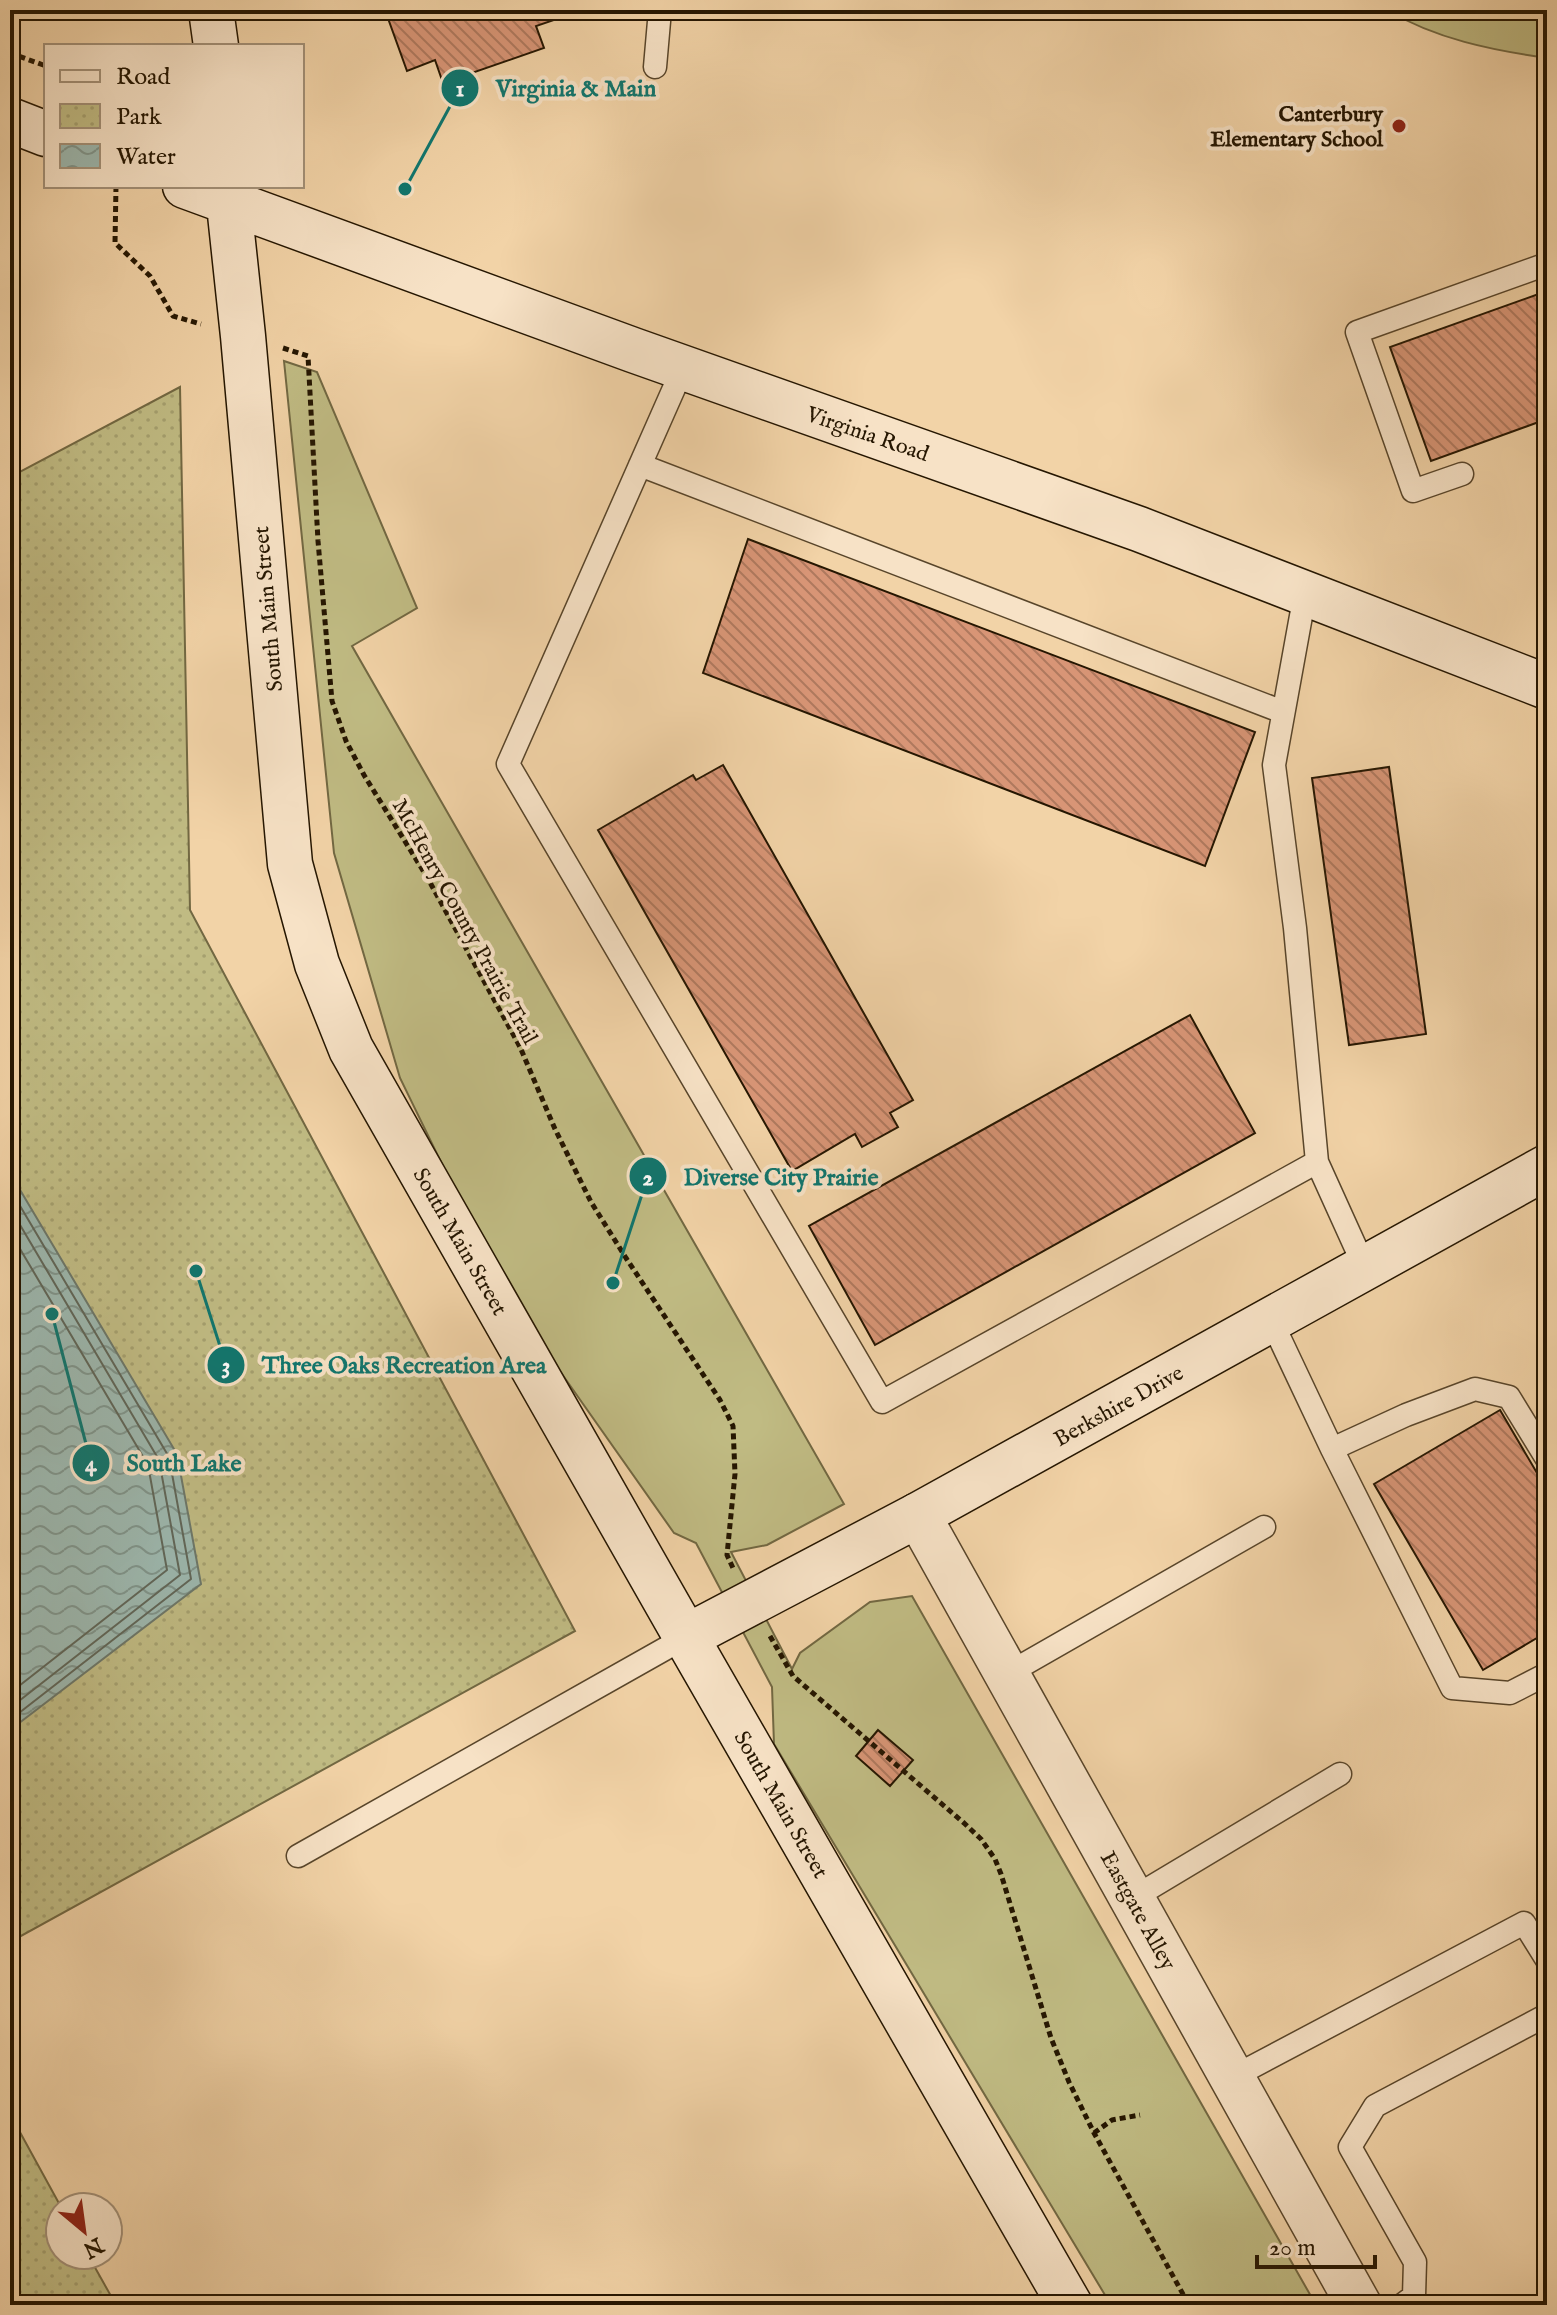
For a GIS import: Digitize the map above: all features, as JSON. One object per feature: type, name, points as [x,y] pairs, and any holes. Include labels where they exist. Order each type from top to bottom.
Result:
[{"type":"street","points":[[211,10],[216,44]]},
{"type":"street","points":[[10,120],[44,133]]},
{"type":"street","name":"Virginia Road","points":[[197,188],[227,193],[683,368],[1139,529],[1547,687]]},
{"type":"street","name":"South Main Street","points":[[227,193],[243,336],[290,864],[317,964],[351,1049],[1070,2305]]},
{"type":"street","name":"Berkshire Drive","points":[[686,1637],[918,1515],[1547,1167]]},
{"type":"street","name":"Eastgate Alley","points":[[918,1515],[1359,2305]]},
{"type":"lane","points":[[655,67],[660,10]]},
{"type":"lane","points":[[1462,474],[1413,491],[1357,332],[1547,264]]},
{"type":"lane","points":[[683,368],[508,764],[882,1402],[1317,1162]]},
{"type":"lane","points":[[640,465],[1283,712]]},
{"type":"lane","points":[[1305,594],[1274,765],[1295,928],[1317,1162],[1365,1268]]},
{"type":"lane","points":[[1271,1320],[1452,1688],[1510,1693],[1547,1674]]},
{"type":"lane","points":[[1332,1449],[1406,1415],[1475,1389],[1509,1397],[1547,1459]]},
{"type":"lane","points":[[1007,1674],[1264,1527]]},
{"type":"lane","points":[[298,1856],[686,1637]]},
{"type":"lane","points":[[1133,1898],[1340,1774]]},
{"type":"lane","points":[[1233,2077],[1524,1923],[1547,1960]]},
{"type":"lane","points":[[1402,2305],[1414,2296],[1415,2262],[1350,2147],[1375,2106],[1547,2015]]},
{"type":"path","points":[[10,53],[44,65]]},
{"type":"path","points":[[116,188],[115,243],[150,276],[173,316]]},
{"type":"path","name":"McHenry County Prairie Trail","points":[[308,356],[318,541],[332,701],[346,741],[364,775],[427,877],[520,1047],[591,1202],[720,1400],[733,1426],[735,1474],[727,1555]]},
{"type":"path","points":[[793,1676],[964,1823],[981,1839],[995,1859],[1013,1906],[1051,2038],[1069,2082],[1189,2305]]},
{"type":"path","points":[[1094,2133],[1112,2120],[1140,2115]]},
{"type":"green space","points":[[1387,10],[1547,10],[1547,58],[1444,36]]},
{"type":"green space","points":[[284,361],[317,372],[417,608],[352,646],[844,1504],[767,1545],[731,1552],[792,1669],[800,1653],[870,1602],[912,1596],[1316,2305],[1111,2305],[774,1744],[772,1687],[696,1543],[674,1533],[557,1367],[459,1199],[400,1078],[334,853]]},
{"type":"green space","points":[[180,387],[190,910],[575,1631],[10,1942],[10,477]]},
{"type":"green space","points":[[10,2114],[52,2191],[44,2191],[44,2271],[97,2271],[116,2305],[10,2305]]},
{"type":"water","points":[[10,1173],[177,1454],[201,1584],[10,1730]]},
{"type":"building","points":[[385,10],[583,10],[536,26],[544,48],[443,83],[435,60],[407,71]]},
{"type":"building","points":[[1547,291],[1547,419],[1431,461],[1390,347]]},
{"type":"building","points":[[748,539],[1255,732],[1205,866],[703,673]]},
{"type":"building","points":[[723,765],[913,1100],[890,1113],[898,1127],[862,1147],[855,1134],[792,1171],[598,830],[693,775],[696,780]]},
{"type":"building","points":[[1389,767],[1426,1034],[1349,1045],[1312,778]]},
{"type":"building","points":[[1190,1015],[1255,1133],[875,1345],[809,1226]]},
{"type":"building","points":[[1500,1410],[1547,1490],[1547,1632],[1483,1670],[1374,1484]]},
{"type":"building","points":[[878,1730],[913,1760],[890,1786],[856,1756]]},
{"type":"place","name":"Canterbury Elementary School","points":[[1399,126]]},
{"type":"place","name":"Virginia & Main","points":[[405,189]]},
{"type":"place","name":"Three Oaks Recreation Area","points":[[196,1271]]},
{"type":"place","name":"Diverse City Prairie","points":[[613,1283]]},
{"type":"place","name":"South Lake","points":[[52,1314]]}]
